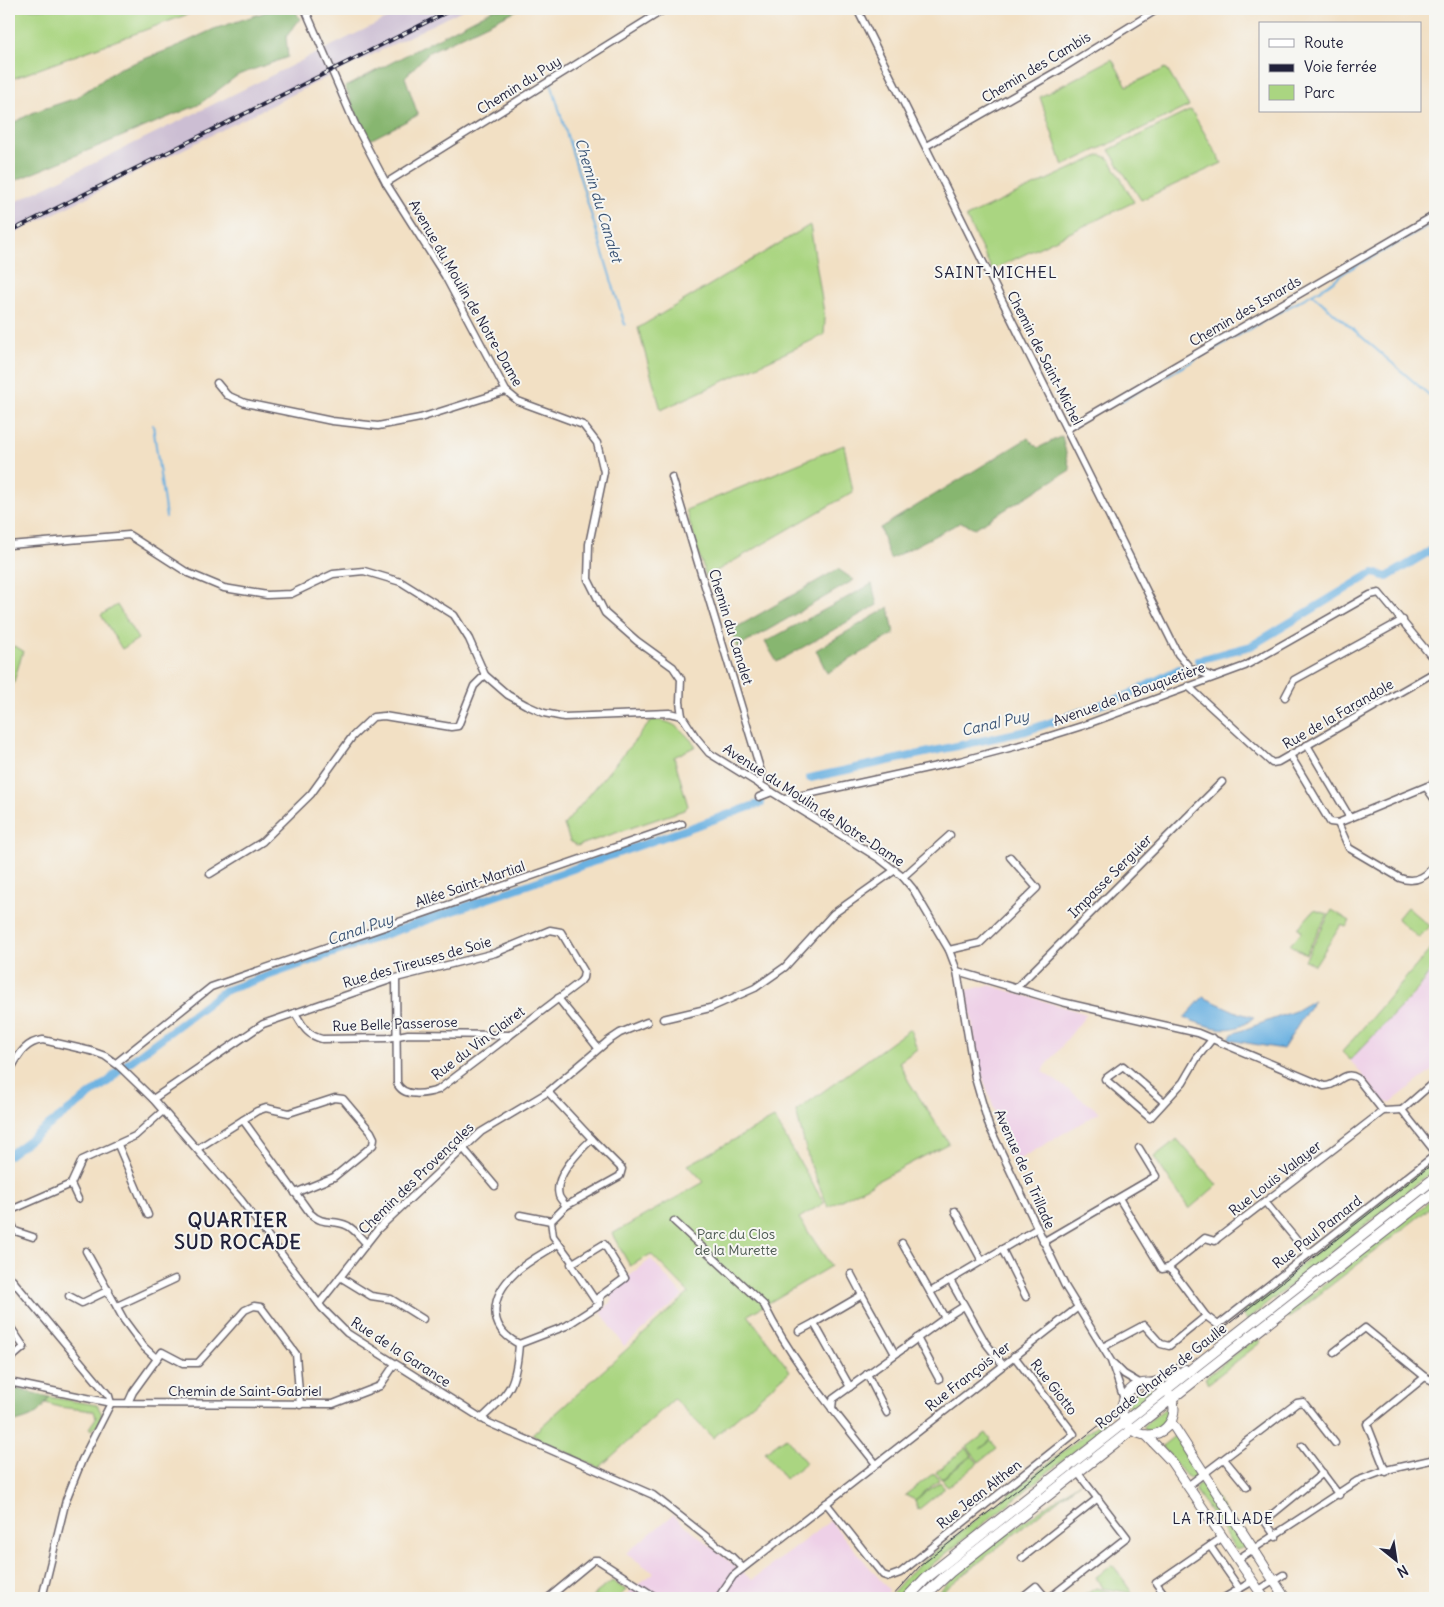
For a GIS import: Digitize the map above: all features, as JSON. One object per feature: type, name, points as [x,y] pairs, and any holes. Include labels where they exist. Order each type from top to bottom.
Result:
[{"type":"main road","name":"Rocade Charles de Gaulle","points":[[906,1598],[933,1572],[1435,1178]]},
{"type":"main road","name":"Rocade Charles de Gaulle","points":[[924,1597],[950,1572],[1435,1192]]},
{"type":"street","name":"Avenue du Moulin de Notre-Dame","points":[[305,9],[355,124],[386,183],[445,276],[506,391],[518,401],[583,426],[597,443],[602,457],[603,484],[589,544],[588,579],[605,613],[636,641],[673,667],[681,679],[680,702],[682,716],[709,753],[760,785],[785,798],[896,870],[903,877],[913,889],[949,950],[957,971]]},
{"type":"street","name":"Chemin du Puy","points":[[386,183],[665,9]]},
{"type":"street","name":"Chemin de Saint-Michel","points":[[857,9],[1178,654],[1190,668],[1214,677]]},
{"type":"street","name":"Chemin des Cambis","points":[[926,146],[1061,69],[1158,9]]},
{"type":"street","name":"Chemin des Isnards","points":[[1067,429],[1435,214]]},
{"type":"street","points":[[218,383],[228,395],[245,403],[332,421],[378,426],[420,418],[506,391]]},
{"type":"street","name":"Chemin du Canalet","points":[[672,477],[762,774],[760,785]]},
{"type":"street","points":[[9,545],[129,535],[188,573],[224,588],[267,594],[291,594],[333,574],[364,571],[401,582],[454,615],[469,639],[485,675],[508,695],[544,713],[585,718],[669,712],[682,716]]},
{"type":"street","name":"Avenue de la Bouquetière","points":[[785,798],[960,760],[1028,743],[1245,666],[1370,595],[1379,593],[1403,620]]},
{"type":"street","points":[[1285,696],[1294,680],[1403,620],[1433,654],[1435,661]]},
{"type":"street","name":"Rue de la Farandole","points":[[1188,686],[1268,760],[1278,762],[1435,672]]},
{"type":"street","points":[[210,874],[262,842],[311,794],[352,737],[373,717],[384,716],[451,727],[458,726],[474,686],[485,675]]},
{"type":"street","points":[[1308,745],[1350,818]]},
{"type":"street","points":[[1290,755],[1330,822],[1338,823],[1435,783]]},
{"type":"street","name":"Impasse Serguier","points":[[1016,988],[1222,782]]},
{"type":"street","points":[[1426,787],[1435,800]]},
{"type":"street","points":[[759,797],[772,792]]},
{"type":"street","points":[[1338,823],[1349,848],[1406,881],[1425,876],[1433,869],[1435,860]]},
{"type":"street","name":"Allée Saint-Martial","points":[[118,1065],[211,988],[682,824]]},
{"type":"street","points":[[903,877],[950,836]]},
{"type":"street","points":[[949,950],[980,943],[1037,888],[1010,857]]},
{"type":"street","points":[[663,1019],[710,1008],[755,988],[785,966],[833,914],[896,870]]},
{"type":"street","name":"Rue des Tireuses de Soie","points":[[152,1099],[263,1024],[396,978],[495,953],[550,930],[561,932],[584,971],[580,982],[558,998]]},
{"type":"street","points":[[957,971],[1062,1002],[1166,1024],[1213,1038],[1324,1086],[1333,1084],[1346,1075],[1352,1075],[1357,1078],[1382,1111],[1402,1110],[1435,1081]]},
{"type":"street","name":"Avenue de la Trillade","points":[[957,971],[983,1110],[1036,1229],[1077,1308],[1087,1319],[1111,1361],[1124,1399]]},
{"type":"street","name":"Rue du Vin Clairet","points":[[396,978],[397,1083],[403,1091],[410,1093],[438,1090],[558,998]]},
{"type":"street","points":[[558,998],[598,1048]]},
{"type":"street","name":"Rue Belle Passerose","points":[[295,1013],[305,1031],[312,1037],[322,1040],[408,1034],[510,1034]]},
{"type":"street","name":"Chemin des Provençales","points":[[319,1304],[366,1243],[388,1218],[487,1127],[548,1092],[598,1048],[620,1033],[647,1022]]},
{"type":"street","points":[[1164,1102],[1123,1066],[1105,1079],[1150,1118],[1183,1082],[1197,1058],[1213,1038]]},
{"type":"street","name":"Rue de la Garance","points":[[9,1072],[23,1048],[35,1041],[54,1041],[105,1056],[118,1065],[152,1099],[197,1149],[252,1212],[319,1304],[347,1333],[481,1418],[509,1433],[651,1494],[731,1556],[743,1568]]},
{"type":"street","points":[[548,1092],[622,1169],[620,1176],[566,1206],[550,1221],[550,1228],[558,1244],[573,1263],[571,1264],[594,1300],[625,1278],[604,1244],[573,1263]]},
{"type":"street","points":[[197,1149],[266,1108],[289,1113],[336,1098],[347,1102],[371,1132],[374,1138],[373,1145],[334,1177],[295,1193]]},
{"type":"street","points":[[1402,1110],[1435,1154]]},
{"type":"street","points":[[9,1211],[72,1184],[82,1160],[134,1136],[163,1111]]},
{"type":"street","name":"Rue Louis Valayer","points":[[1168,1268],[1205,1238],[1215,1241],[1382,1111]]},
{"type":"street","points":[[243,1120],[295,1193],[317,1220],[348,1226],[366,1243]]},
{"type":"street","points":[[566,1206],[559,1195],[560,1183],[575,1155],[592,1139]]},
{"type":"street","points":[[118,1145],[148,1215]]},
{"type":"street","points":[[463,1148],[495,1186]]},
{"type":"street","points":[[1043,1242],[1156,1176],[1140,1148]]},
{"type":"street","name":"Rue Paul Pamard","points":[[1206,1316],[1214,1323],[1221,1324],[1435,1154]]},
{"type":"street","points":[[72,1184],[78,1199]]},
{"type":"street","points":[[1103,1347],[1144,1325],[1161,1344],[1169,1346],[1206,1316],[1174,1273],[1168,1268],[1162,1268],[1154,1258],[1120,1198]]},
{"type":"street","points":[[1265,1202],[1308,1254]]},
{"type":"street","points":[[955,1211],[982,1261]]},
{"type":"street","points":[[520,1215],[550,1221]]},
{"type":"street","points":[[9,1217],[15,1232],[33,1237]]},
{"type":"street","points":[[674,1221],[764,1305],[772,1322],[813,1385],[876,1464]]},
{"type":"street","points":[[930,1292],[1036,1229]]},
{"type":"street","points":[[902,1243],[945,1318]]},
{"type":"street","points":[[558,1244],[515,1273],[504,1286],[495,1304],[495,1317],[499,1328],[509,1339],[519,1344],[566,1326],[600,1304],[600,1296]]},
{"type":"street","points":[[1002,1249],[1026,1297]]},
{"type":"street","points":[[86,1251],[129,1327],[156,1358]]},
{"type":"street","points":[[851,1274],[895,1354]]},
{"type":"street","points":[[9,1276],[109,1396],[111,1403],[74,1478],[52,1548],[42,1598]]},
{"type":"street","points":[[340,1277],[371,1296],[391,1299],[423,1319]]},
{"type":"street","points":[[117,1306],[175,1279]]},
{"type":"street","points":[[950,1280],[985,1342],[1003,1365]]},
{"type":"street","points":[[69,1296],[82,1303],[109,1290]]},
{"type":"street","points":[[799,1331],[862,1295]]},
{"type":"street","points":[[128,1403],[133,1392],[162,1352],[183,1363],[198,1363],[245,1310],[254,1306],[261,1306],[296,1354],[300,1405]]},
{"type":"street","points":[[832,1410],[833,1399],[964,1306]]},
{"type":"street","name":"Rue François 1er","points":[[718,1598],[729,1581],[743,1568],[1077,1308]]},
{"type":"street","points":[[814,1323],[850,1387]]},
{"type":"street","points":[[9,1326],[24,1347],[9,1360]]},
{"type":"street","points":[[1334,1352],[1365,1328],[1425,1377],[1435,1382]]},
{"type":"street","points":[[917,1338],[939,1379]]},
{"type":"street","points":[[481,1418],[510,1390],[516,1375],[519,1344]]},
{"type":"street","points":[[1144,1383],[1157,1384],[1166,1389],[1173,1398],[1174,1412],[1171,1422],[1158,1434],[1146,1435],[1132,1430],[1125,1421],[1122,1411],[1124,1399],[1131,1389],[1144,1383],[1174,1377],[1193,1362],[1218,1348]]},
{"type":"street","name":"Rue Giotto","points":[[1014,1356],[1074,1434]]},
{"type":"street","name":"Avenue de la Trillade","points":[[1111,1361],[1124,1374],[1144,1383]]},
{"type":"street","name":"Chemin de Saint-Gabriel","points":[[9,1382],[111,1403],[333,1404],[374,1389],[384,1382],[395,1364]]},
{"type":"street","points":[[867,1374],[887,1413]]},
{"type":"street","points":[[1386,1471],[1367,1424],[1425,1377]]},
{"type":"street","points":[[1189,1486],[1297,1403],[1303,1402],[1335,1443]]},
{"type":"street","points":[[1171,1422],[1285,1598]]},
{"type":"street","name":"Rue Jean Althen","points":[[826,1503],[883,1575],[889,1578],[900,1572],[1074,1434]]},
{"type":"street","points":[[1146,1435],[1170,1460],[1189,1486],[1262,1594],[1273,1581],[1283,1575]]},
{"type":"street","points":[[1302,1446],[1338,1494]]},
{"type":"street","points":[[1224,1459],[1247,1487]]},
{"type":"street","points":[[1238,1559],[1357,1481],[1386,1471],[1435,1459]]},
{"type":"street","points":[[1021,1598],[1036,1586],[1047,1598],[1127,1537],[1078,1473]]},
{"type":"street","points":[[1275,1536],[1266,1523],[1269,1517],[1323,1473]]},
{"type":"street","points":[[1022,1558],[1098,1498]]},
{"type":"street","points":[[1167,1598],[1156,1583],[1223,1537]]},
{"type":"street","points":[[1210,1546],[1239,1588]]},
{"type":"street","points":[[548,1598],[594,1560],[598,1560],[657,1598]]},
{"type":"street","points":[[1224,1598],[1252,1581]]},
{"type":"shaded area","points":[[406,9],[464,9],[9,236],[9,205]]},
{"type":"shaded area","points":[[1435,965],[1435,1068],[1390,1103],[1384,1102],[1350,1060],[1419,989]]},
{"type":"shaded area","points":[[989,985],[1087,1014],[1042,1071],[1100,1112],[1013,1163],[979,1067],[967,990]]},
{"type":"shaded area","points":[[651,1259],[683,1296],[624,1346],[601,1312],[613,1300],[608,1293]]},
{"type":"shaded area","points":[[673,1515],[752,1580],[830,1521],[889,1590],[885,1598],[624,1598],[633,1588],[654,1573],[626,1553]]},
{"type":"green space","points":[[9,9],[202,9],[9,80]]},
{"type":"green space","points":[[275,9],[294,9],[300,19],[286,37],[288,57],[238,75],[198,105],[9,183],[9,125],[34,112],[76,98],[118,69],[173,48],[214,29]]},
{"type":"green space","points":[[494,9],[519,9],[429,52],[405,77],[418,115],[368,141],[345,87]]},
{"type":"green space","points":[[1112,59],[1127,86],[1166,68],[1189,106],[1063,166],[1040,97]]},
{"type":"green space","points":[[1191,110],[1222,163],[1141,200],[1109,150]]},
{"type":"green space","points":[[1101,155],[1109,158],[1134,202],[992,270],[966,217]]},
{"type":"green space","points":[[810,225],[825,319],[824,335],[661,410],[638,328]]},
{"type":"green space","points":[[1062,436],[1070,470],[975,528],[961,522],[890,559],[880,528],[1028,438],[1038,448]]},
{"type":"green space","points":[[844,445],[853,492],[706,577],[686,510]]},
{"type":"green space","points":[[838,569],[854,580],[737,648],[732,630]]},
{"type":"green space","points":[[872,584],[877,605],[777,662],[765,642]]},
{"type":"green space","points":[[117,605],[138,639],[122,649],[101,615]]},
{"type":"green space","points":[[889,607],[894,634],[827,673],[816,650]]},
{"type":"green space","points":[[15,646],[23,651],[9,698],[9,648]]},
{"type":"green space","points":[[652,720],[660,720],[672,724],[696,746],[674,757],[688,806],[684,810],[577,846],[570,841],[564,825]]},
{"type":"green space","points":[[1407,907],[1429,926],[1419,938],[1397,919]]},
{"type":"green space","points":[[1314,910],[1328,914],[1306,954],[1290,945],[1302,931],[1298,928]]},
{"type":"green space","points":[[1332,910],[1350,921],[1346,927],[1341,925],[1315,965],[1305,960]]},
{"type":"green space","points":[[1435,944],[1435,964],[1419,988],[1350,1060],[1342,1052]]},
{"type":"green space","points":[[910,1029],[917,1049],[899,1062],[909,1082],[949,1143],[828,1207],[809,1161],[796,1111]]},
{"type":"green space","name":"Parc du Clos de la Murette","points":[[774,1118],[824,1203],[799,1218],[831,1266],[748,1315],[790,1371],[713,1438],[674,1399],[599,1468],[532,1435],[689,1293],[651,1254],[630,1266],[612,1234],[704,1182],[688,1165]]},
{"type":"green space","points":[[1177,1139],[1217,1185],[1189,1209],[1154,1157]]},
{"type":"green space","points":[[1435,1159],[1435,1169],[1247,1320],[1241,1312]]},
{"type":"green space","points":[[1435,1197],[1435,1204],[1289,1318],[1286,1315]]},
{"type":"green space","points":[[1256,1338],[1261,1342],[1209,1383],[1205,1378]]},
{"type":"green space","points":[[9,1387],[49,1397],[42,1408],[34,1415],[12,1423],[9,1421]]},
{"type":"green space","points":[[1151,1388],[1156,1392],[1131,1410],[1128,1407],[1136,1393],[1143,1389]]},
{"type":"green space","points":[[49,1397],[97,1405],[102,1414],[98,1425],[91,1430],[89,1428],[96,1418],[94,1411],[59,1407],[46,1403]]},
{"type":"green space","points":[[1167,1407],[1170,1411],[1164,1424],[1157,1429],[1144,1430],[1143,1426]]},
{"type":"green space","points":[[1102,1421],[1106,1426],[924,1571],[898,1598],[888,1598],[919,1565]]},
{"type":"green space","points":[[986,1433],[991,1440],[980,1449],[991,1441],[997,1448],[979,1462],[967,1447]]},
{"type":"green space","points":[[1177,1434],[1197,1470],[1198,1474],[1193,1479],[1186,1476],[1162,1446]]},
{"type":"green space","points":[[786,1437],[806,1463],[785,1479],[765,1452]]},
{"type":"green space","points":[[966,1448],[972,1455],[941,1479],[936,1472]]},
{"type":"green space","points":[[972,1456],[978,1463],[948,1487],[942,1479]]},
{"type":"green space","points":[[934,1473],[939,1480],[915,1500],[905,1495]]},
{"type":"green space","points":[[940,1482],[945,1488],[918,1510],[915,1500]]},
{"type":"green space","points":[[1080,1482],[934,1598],[931,1598],[984,1551]]},
{"type":"green space","points":[[1202,1483],[1207,1484],[1245,1542],[1246,1547],[1236,1550],[1195,1490]]},
{"type":"green space","points":[[1113,1565],[1132,1593],[1102,1588],[1096,1577]]},
{"type":"green space","points":[[612,1581],[626,1590],[618,1598],[591,1597]]},
{"type":"green space","points":[[1096,1588],[1130,1598],[1080,1598]]},
{"type":"water","points":[[1203,997],[1239,1013],[1254,1017],[1246,1023],[1229,1029],[1211,1027],[1184,1018]]},
{"type":"water","points":[[1314,1000],[1283,1049],[1229,1040],[1232,1034],[1295,1011]]},
{"type":"waterway","name":"Chemin du Canalet","points":[[551,83],[625,325]]},
{"type":"waterway","points":[[1120,402],[1328,285],[1348,270],[1435,223]]},
{"type":"waterway","points":[[1312,294],[1435,400]]},
{"type":"waterway","points":[[153,425],[166,517]]},
{"type":"waterway","name":"Canal Puy","points":[[1374,573],[1387,577],[1435,548]]},
{"type":"waterway","name":"Canal Puy","points":[[1228,652],[1251,646],[1369,575]]},
{"type":"waterway","name":"Canal Puy","points":[[1198,660],[1225,653]]},
{"type":"waterway","name":"Canal Puy","points":[[810,778],[1026,731],[1128,695],[1179,669]]},
{"type":"waterway","name":"Canal Puy","points":[[9,1155],[110,1080],[119,1070],[224,991],[761,803]]},
{"type":"tram line","points":[[891,1598],[920,1566],[1435,1162]]},
{"type":"railway","points":[[9,232],[453,9]]},
{"type":"district","name":"SAINT-MICHEL","points":[[996,272]]},
{"type":"district","name":"QUARTIER SUD ROCADE","points":[[238,1231]]},
{"type":"district","name":"LA TRILLADE","points":[[1223,1518]]}]
